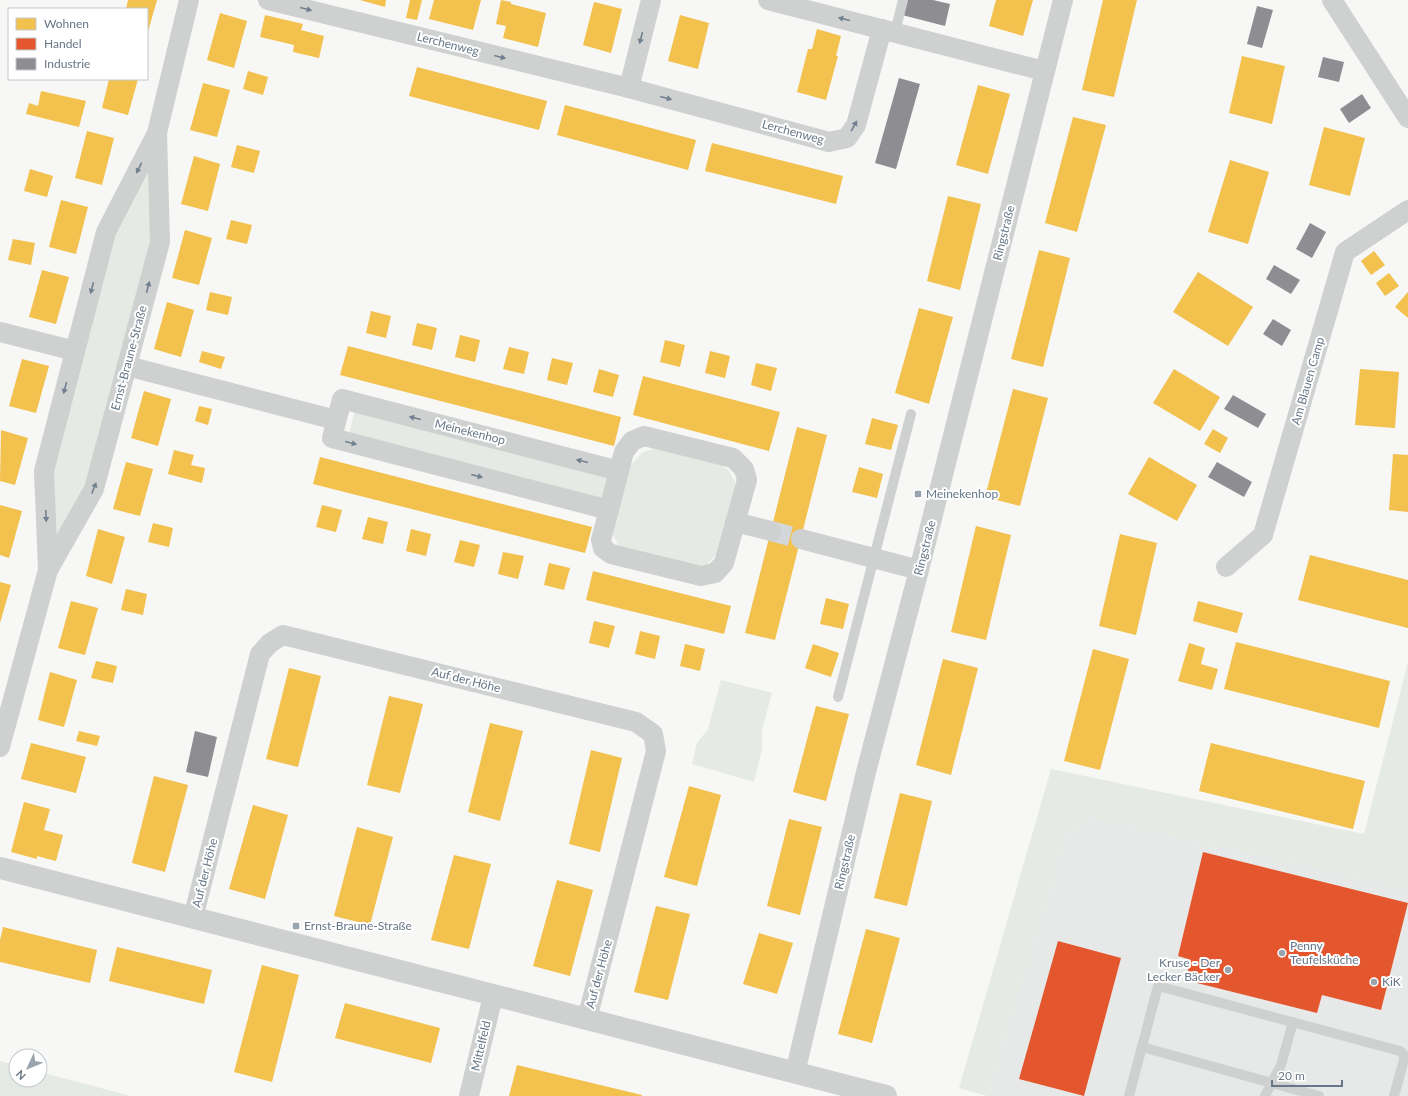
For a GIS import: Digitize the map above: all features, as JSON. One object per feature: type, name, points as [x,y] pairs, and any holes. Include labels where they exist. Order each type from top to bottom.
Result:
[{"type":"street","name":"Ernst-Braune-Straße","points":[[48,570],[44,472],[106,232],[157,133],[189,0]]},
{"type":"street","name":"Lerchenweg","points":[[268,0],[629,88],[829,142],[847,138],[856,125],[889,31]]},
{"type":"street","points":[[629,88],[651,0]]},
{"type":"street","points":[[768,0],[1044,71]]},
{"type":"street","name":"Ringstraße","points":[[795,1073],[866,772],[919,570],[1063,0]]},
{"type":"street","points":[[1332,0],[1408,118]]},
{"type":"street","name":"Ernst-Braune-Straße","points":[[0,747],[48,570],[94,489],[160,242],[157,133]]},
{"type":"street","name":"Am Blauen Camp","points":[[1226,567],[1263,535],[1345,252],[1408,210]]},
{"type":"street","points":[[0,332],[75,351]]},
{"type":"street","points":[[127,366],[336,420]]},
{"type":"street","name":"Meinekenhop","points":[[609,510],[332,438],[336,420],[342,399],[619,471]]},
{"type":"street","points":[[644,436],[733,458],[744,468],[747,480],[724,563],[715,573],[701,576],[611,554],[603,548],[601,540],[619,471],[624,452],[632,441],[644,436]]},
{"type":"street","points":[[735,522],[771,531]]},
{"type":"street","points":[[800,539],[919,570]]},
{"type":"street","name":"Auf der Höhe","points":[[193,918],[260,654],[270,643],[283,635],[636,722],[653,734],[656,751],[587,1019]]},
{"type":"street","name":"Auf der Höhe","points":[[0,868],[886,1096]]},
{"type":"street","name":"Mittelfeld","points":[[469,1096],[493,996]]},
{"type":"lane","points":[[889,31],[903,0]]},
{"type":"lane","points":[[838,697],[911,414]]},
{"type":"lane","points":[[1129,1096],[1158,986],[1407,1054],[1394,1096]]},
{"type":"lane","points":[[1265,1096],[1281,1065],[1293,1022]]},
{"type":"lane","points":[[1142,1047],[1271,1084],[1319,1096]]},
{"type":"shaded area","points":[[151,157],[152,240],[87,486],[53,548],[52,468],[112,235]]},
{"type":"shaded area","points":[[355,410],[611,475],[604,504],[348,437]]},
{"type":"shaded area","points":[[661,447],[717,461],[729,471],[736,484],[716,554],[707,565],[694,569],[629,553],[618,545],[612,533],[631,465],[643,452]]},
{"type":"shaded area","points":[[1408,662],[1408,889],[1092,818],[1067,834],[987,1096],[959,1088],[1051,769],[1364,834]]},
{"type":"shaded area","points":[[721,680],[772,693],[762,730],[762,749],[754,782],[692,764],[697,743],[708,729]]},
{"type":"shaded area","points":[[1092,818],[1408,889],[1408,1096],[987,1096],[1067,834]]},
{"type":"shaded area","points":[[0,1061],[8,1063],[8,1088],[48,1088],[48,1074],[131,1096],[0,1096]]},
{"type":"building: Wohnen","points":[[128,0],[157,0],[148,32],[148,8],[126,8]]},
{"type":"building: Wohnen","points":[[360,0],[386,0],[385,7]]},
{"type":"building: Wohnen","points":[[410,0],[422,0],[417,20],[406,18]]},
{"type":"building: Wohnen","points":[[434,0],[481,0],[473,30],[429,19]]},
{"type":"building: Wohnen","points":[[501,0],[546,13],[538,47],[503,38],[506,26],[496,24]]},
{"type":"building: Wohnen","points":[[996,0],[1033,0],[1023,36],[989,26]]},
{"type":"building: Wohnen","points":[[1103,0],[1137,0],[1114,97],[1082,90]]},
{"type":"building: Wohnen","points":[[594,2],[622,9],[611,53],[583,45]]},
{"type":"building: Wohnen","points":[[220,13],[247,21],[234,68],[207,60]]},
{"type":"building: Wohnen","points":[[265,15],[303,24],[301,30],[324,36],[319,58],[293,52],[294,45],[260,37]]},
{"type":"building: Wohnen","points":[[680,15],[709,23],[698,69],[668,61]]},
{"type":"building: Wohnen","points":[[817,29],[841,36],[836,56],[838,56],[826,100],[797,92],[808,49],[812,49]]},
{"type":"building: Wohnen","points":[[1242,56],[1285,66],[1272,124],[1229,113]]},
{"type":"building: Wohnen","points":[[417,67],[547,101],[539,130],[409,96]]},
{"type":"building: Wohnen","points":[[248,71],[268,77],[263,95],[243,89]]},
{"type":"building: Wohnen","points":[[109,80],[138,80],[128,115],[102,108]]},
{"type":"building: Wohnen","points":[[203,83],[230,90],[217,137],[190,130]]},
{"type":"building: Wohnen","points":[[978,85],[1010,94],[988,174],[956,165]]},
{"type":"building: Wohnen","points":[[41,91],[86,101],[79,127],[26,114],[29,103],[38,106]]},
{"type":"building: Wohnen","points":[[565,105],[696,140],[688,170],[557,135]]},
{"type":"building: Wohnen","points":[[1073,117],[1106,125],[1077,232],[1045,223]]},
{"type":"building: Wohnen","points":[[1324,127],[1365,138],[1350,196],[1309,185]]},
{"type":"building: Wohnen","points":[[87,131],[114,138],[102,185],[75,178]]},
{"type":"building: Wohnen","points":[[712,143],[843,176],[836,204],[705,171]]},
{"type":"building: Wohnen","points":[[237,145],[260,151],[254,173],[231,167]]},
{"type":"building: Wohnen","points":[[194,156],[220,164],[208,211],[181,204]]},
{"type":"building: Wohnen","points":[[1230,160],[1269,172],[1248,244],[1208,232]]},
{"type":"building: Wohnen","points":[[30,169],[53,176],[47,197],[24,191]]},
{"type":"building: Wohnen","points":[[948,196],[981,204],[960,290],[927,281]]},
{"type":"building: Wohnen","points":[[61,200],[88,207],[76,254],[49,247]]},
{"type":"building: Wohnen","points":[[231,220],[252,225],[247,244],[226,239]]},
{"type":"building: Wohnen","points":[[185,230],[212,238],[199,285],[172,278]]},
{"type":"building: Wohnen","points":[[13,239],[35,243],[31,265],[8,260]]},
{"type":"building: Wohnen","points":[[1039,250],[1070,258],[1043,367],[1011,359]]},
{"type":"building: Wohnen","points":[[1374,251],[1385,265],[1371,275],[1361,261]]},
{"type":"building: Wohnen","points":[[42,270],[69,277],[56,324],[29,317]]},
{"type":"building: Wohnen","points":[[1198,272],[1253,307],[1228,346],[1173,312]]},
{"type":"building: Wohnen","points":[[1389,273],[1399,286],[1385,296],[1376,283]]},
{"type":"building: Wohnen","points":[[210,292],[232,297],[228,315],[206,310]]},
{"type":"building: Wohnen","points":[[1408,292],[1408,318],[1395,307]]},
{"type":"building: Wohnen","points":[[167,302],[194,310],[181,357],[154,349]]},
{"type":"building: Wohnen","points":[[919,308],[953,317],[929,404],[895,393]]},
{"type":"building: Wohnen","points":[[371,311],[391,316],[386,338],[366,333]]},
{"type":"building: Wohnen","points":[[417,323],[437,328],[432,350],[412,345]]},
{"type":"building: Wohnen","points":[[460,335],[480,340],[475,362],[455,357]]},
{"type":"building: Wohnen","points":[[665,340],[685,345],[680,367],[660,362]]},
{"type":"building: Wohnen","points":[[348,346],[621,417],[614,446],[340,375]]},
{"type":"building: Wohnen","points":[[509,347],[529,352],[524,374],[503,369]]},
{"type":"building: Wohnen","points":[[202,351],[225,357],[221,369],[199,362]]},
{"type":"building: Wohnen","points":[[710,351],[730,356],[725,378],[705,373]]},
{"type":"building: Wohnen","points":[[552,358],[573,363],[567,385],[547,380]]},
{"type":"building: Wohnen","points":[[22,359],[49,366],[36,413],[9,406]]},
{"type":"building: Wohnen","points":[[756,363],[777,368],[771,391],[751,385]]},
{"type":"building: Wohnen","points":[[599,369],[619,375],[613,397],[593,392]]},
{"type":"building: Wohnen","points":[[1174,369],[1220,397],[1200,431],[1153,403]]},
{"type":"building: Wohnen","points":[[1360,369],[1399,372],[1395,428],[1355,425]]},
{"type":"building: Wohnen","points":[[643,376],[780,412],[769,451],[633,415]]},
{"type":"building: Wohnen","points":[[1013,389],[1048,398],[1020,506],[985,497]]},
{"type":"building: Wohnen","points":[[144,391],[171,399],[158,446],[131,438]]},
{"type":"building: Wohnen","points":[[199,406],[212,409],[208,425],[195,421]]},
{"type":"building: Wohnen","points":[[872,418],[898,425],[891,450],[865,444]]},
{"type":"building: Wohnen","points":[[797,427],[827,435],[775,640],[745,633]]},
{"type":"building: Wohnen","points":[[1213,429],[1228,438],[1220,453],[1204,444]]},
{"type":"building: Wohnen","points":[[1,430],[28,438],[15,485],[0,481]]},
{"type":"building: Wohnen","points":[[174,450],[194,455],[191,465],[205,468],[202,483],[168,474]]},
{"type":"building: Wohnen","points":[[1393,454],[1408,455],[1408,512],[1389,510]]},
{"type":"building: Wohnen","points":[[320,457],[592,527],[585,553],[313,484]]},
{"type":"building: Wohnen","points":[[1149,457],[1197,485],[1177,521],[1128,494]]},
{"type":"building: Wohnen","points":[[126,462],[153,469],[140,516],[113,509]]},
{"type":"building: Wohnen","points":[[859,467],[883,474],[877,498],[852,492]]},
{"type":"building: Wohnen","points":[[0,505],[22,511],[9,558],[0,555]]},
{"type":"building: Wohnen","points":[[322,505],[342,510],[336,532],[316,527]]},
{"type":"building: Wohnen","points":[[368,517],[388,522],[383,544],[362,539]]},
{"type":"building: Wohnen","points":[[153,523],[173,528],[169,547],[148,542]]},
{"type":"building: Wohnen","points":[[976,526],[1011,535],[986,640],[951,632]]},
{"type":"building: Wohnen","points":[[98,529],[125,537],[112,584],[86,576]]},
{"type":"building: Wohnen","points":[[411,529],[431,534],[426,556],[406,551]]},
{"type":"building: Wohnen","points":[[1120,534],[1157,543],[1136,635],[1099,626]]},
{"type":"building: Wohnen","points":[[460,540],[480,545],[474,567],[454,562]]},
{"type":"building: Wohnen","points":[[503,552],[524,556],[518,579],[498,574]]},
{"type":"building: Wohnen","points":[[1310,555],[1408,580],[1408,628],[1298,600]]},
{"type":"building: Wohnen","points":[[549,563],[570,568],[564,590],[544,585]]},
{"type":"building: Wohnen","points":[[593,571],[731,606],[724,634],[586,600]]},
{"type":"building: Wohnen","points":[[0,582],[11,585],[0,623]]},
{"type":"building: Wohnen","points":[[126,589],[147,594],[143,615],[121,610]]},
{"type":"building: Wohnen","points":[[826,598],[849,604],[843,629],[820,624]]},
{"type":"building: Wohnen","points":[[71,601],[98,608],[85,655],[58,648]]},
{"type":"building: Wohnen","points":[[1198,601],[1243,613],[1237,633],[1193,621]]},
{"type":"building: Wohnen","points":[[594,621],[615,626],[609,648],[589,643]]},
{"type":"building: Wohnen","points":[[640,631],[660,636],[655,659],[635,654]]},
{"type":"building: Wohnen","points":[[1236,642],[1390,681],[1379,728],[1224,689]]},
{"type":"building: Wohnen","points":[[1189,643],[1205,648],[1201,664],[1218,669],[1212,690],[1178,681]]},
{"type":"building: Wohnen","points":[[685,644],[705,649],[700,671],[680,666]]},
{"type":"building: Wohnen","points":[[813,644],[839,653],[831,677],[805,668]]},
{"type":"building: Wohnen","points":[[1093,649],[1129,659],[1100,770],[1064,761]]},
{"type":"building: Wohnen","points":[[943,659],[978,668],[951,775],[916,765]]},
{"type":"building: Wohnen","points":[[96,661],[117,666],[113,683],[91,678]]},
{"type":"building: Wohnen","points":[[289,668],[321,676],[298,767],[266,759]]},
{"type":"building: Wohnen","points":[[50,672],[77,680],[64,727],[38,720]]},
{"type":"building: Wohnen","points":[[389,696],[423,704],[400,793],[367,785]]},
{"type":"building: Wohnen","points":[[816,706],[849,714],[826,801],[793,792]]},
{"type":"building: Wohnen","points":[[490,723],[523,731],[500,821],[468,812]]},
{"type":"building: Wohnen","points":[[79,731],[100,736],[97,746],[76,741]]},
{"type":"building: Wohnen","points":[[31,743],[86,757],[76,793],[21,779]]},
{"type":"building: Wohnen","points":[[1211,743],[1365,781],[1353,829],[1199,791]]},
{"type":"building: Wohnen","points":[[591,750],[622,758],[600,852],[569,844]]},
{"type":"building: Wohnen","points":[[154,776],[188,785],[165,872],[132,863]]},
{"type":"building: Wohnen","points":[[689,786],[721,795],[697,886],[664,877]]},
{"type":"building: Wohnen","points":[[900,793],[932,801],[907,906],[874,898]]},
{"type":"building: Wohnen","points":[[24,802],[50,809],[44,830],[63,835],[56,861],[37,856],[37,859],[11,852]]},
{"type":"building: Wohnen","points":[[253,805],[288,815],[265,899],[229,889]]},
{"type":"building: Wohnen","points":[[789,819],[822,827],[800,915],[767,906]]},
{"type":"building: Wohnen","points":[[357,827],[393,837],[370,925],[334,916]]},
{"type":"building: Wohnen","points":[[454,855],[491,864],[469,949],[431,940]]},
{"type":"building: Wohnen","points":[[557,880],[593,890],[570,976],[533,966]]},
{"type":"building: Wohnen","points":[[656,906],[690,914],[668,1000],[634,992]]},
{"type":"building: Wohnen","points":[[3,927],[97,950],[90,983],[0,962],[0,940]]},
{"type":"building: Wohnen","points":[[866,929],[900,938],[872,1043],[838,1034]]},
{"type":"building: Wohnen","points":[[759,933],[793,943],[777,994],[743,984]]},
{"type":"building: Wohnen","points":[[117,947],[212,970],[204,1004],[109,981]]},
{"type":"building: Wohnen","points":[[262,965],[299,975],[272,1082],[234,1072]]},
{"type":"building: Wohnen","points":[[345,1003],[440,1028],[431,1063],[335,1038]]},
{"type":"building: Wohnen","points":[[517,1065],[642,1095],[642,1096],[509,1096]]},
{"type":"building: Handel","points":[[1203,852],[1408,903],[1381,1010],[1322,995],[1317,1013],[1185,980],[1191,960],[1178,956]]},
{"type":"building: Handel","points":[[1058,941],[1121,958],[1084,1096],[1019,1079]]},
{"type":"building: Industrie","points":[[906,0],[933,0],[950,4],[945,26],[902,15]]},
{"type":"building: Industrie","points":[[1257,6],[1273,10],[1262,48],[1247,44]]},
{"type":"building: Industrie","points":[[1323,57],[1344,62],[1339,82],[1318,77]]},
{"type":"building: Industrie","points":[[899,78],[920,84],[896,169],[875,163]]},
{"type":"building: Industrie","points":[[1362,94],[1371,108],[1349,123],[1340,109]]},
{"type":"building: Industrie","points":[[1310,223],[1326,232],[1312,258],[1296,249]]},
{"type":"building: Industrie","points":[[1274,265],[1300,280],[1291,294],[1266,279]]},
{"type":"building: Industrie","points":[[1273,319],[1291,330],[1282,346],[1263,334]]},
{"type":"building: Industrie","points":[[1233,395],[1266,414],[1258,428],[1224,409]]},
{"type":"building: Industrie","points":[[1217,462],[1252,482],[1244,497],[1208,477]]},
{"type":"building: Industrie","points":[[195,731],[217,737],[208,777],[186,772]]},
{"type":"tunnel","points":[[771,531],[801,539]]},
{"type":"place","name":"Meinekenhop","points":[[918,494]]},
{"type":"place","name":"Ernst-Braune-Straße","points":[[296,926]]},
{"type":"place","name":"Penny Teufelsküche","points":[[1282,953]]},
{"type":"place","name":"Kruse - Der Lecker Bäcker","points":[[1228,970]]},
{"type":"place","name":"KiK","points":[[1374,982]]}]
